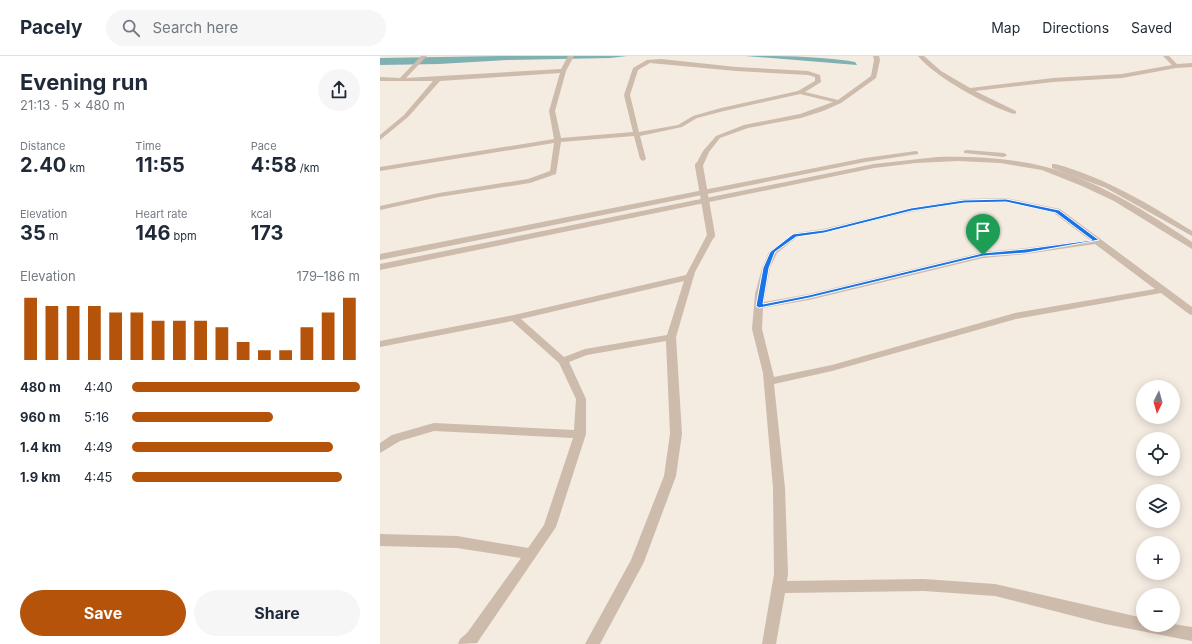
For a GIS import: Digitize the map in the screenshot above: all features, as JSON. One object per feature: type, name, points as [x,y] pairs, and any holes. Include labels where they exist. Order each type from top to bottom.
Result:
[{"type":"street","points":[[400,80],[424,56]]},
{"type":"street","points":[[592,644],[637,562],[670,476],[676,434],[671,337],[690,277],[712,235],[699,166],[706,151],[718,137],[746,126],[801,116],[821,110],[839,102],[874,77],[877,60],[876,56]]},
{"type":"street","points":[[921,56],[940,72],[969,90],[1014,112]]},
{"type":"street","points":[[1166,56],[1176,66]]},
{"type":"street","points":[[380,208],[439,195],[530,181],[553,172],[558,140],[552,112],[563,71],[569,58]]},
{"type":"street","points":[[380,169],[558,140],[638,134],[648,133],[680,126],[694,117],[723,109],[800,92],[818,82],[818,76],[808,73],[736,69],[689,63],[649,61],[635,69],[627,95],[638,134],[643,158]]},
{"type":"street","points":[[969,90],[1053,80],[1122,76],[1176,66],[1192,65]]},
{"type":"street","points":[[380,80],[438,79],[563,71]]},
{"type":"street","points":[[380,138],[406,116],[438,79]]},
{"type":"street","points":[[800,92],[839,102]]},
{"type":"street","points":[[380,257],[865,160],[909,154],[950,152],[986,153],[1023,158],[1073,171],[1128,195],[1192,234]]},
{"type":"street","points":[[380,267],[874,166],[912,160],[963,158],[1000,161],[1042,168],[1090,186],[1138,210],[1192,246]]},
{"type":"street","points":[[769,644],[781,574],[779,488],[769,382],[757,329],[759,306],[766,268],[773,252],[795,236],[824,231],[911,210],[964,201],[1006,200],[1058,211],[1192,312]]},
{"type":"street","points":[[759,306],[809,297],[983,255],[1026,251],[1097,240]]},
{"type":"street","points":[[380,344],[514,318],[690,277]]},
{"type":"street","points":[[769,382],[832,368],[1015,316],[1164,290]]},
{"type":"street","points":[[465,644],[472,638],[550,527],[580,434],[581,399],[563,361],[514,318]]},
{"type":"street","points":[[563,361],[585,352],[671,337]]},
{"type":"street","points":[[380,449],[396,438],[434,427],[580,434]]},
{"type":"street","points":[[380,540],[457,542],[531,554]]},
{"type":"street","points":[[779,587],[924,585],[995,590],[1136,623]]},
{"type":"street","points":[[1180,632],[1192,634]]},
{"type":"water","points":[[627,56],[610,58],[380,65],[380,58]]},
{"type":"water","points":[[745,56],[814,57],[855,62],[857,65]]},
{"type":"route","points":[[1006,200],[1058,211],[1097,240],[1026,251],[983,255],[809,297],[759,306],[766,268],[773,252],[795,236],[824,231],[911,210],[964,201],[1006,200]]}]
